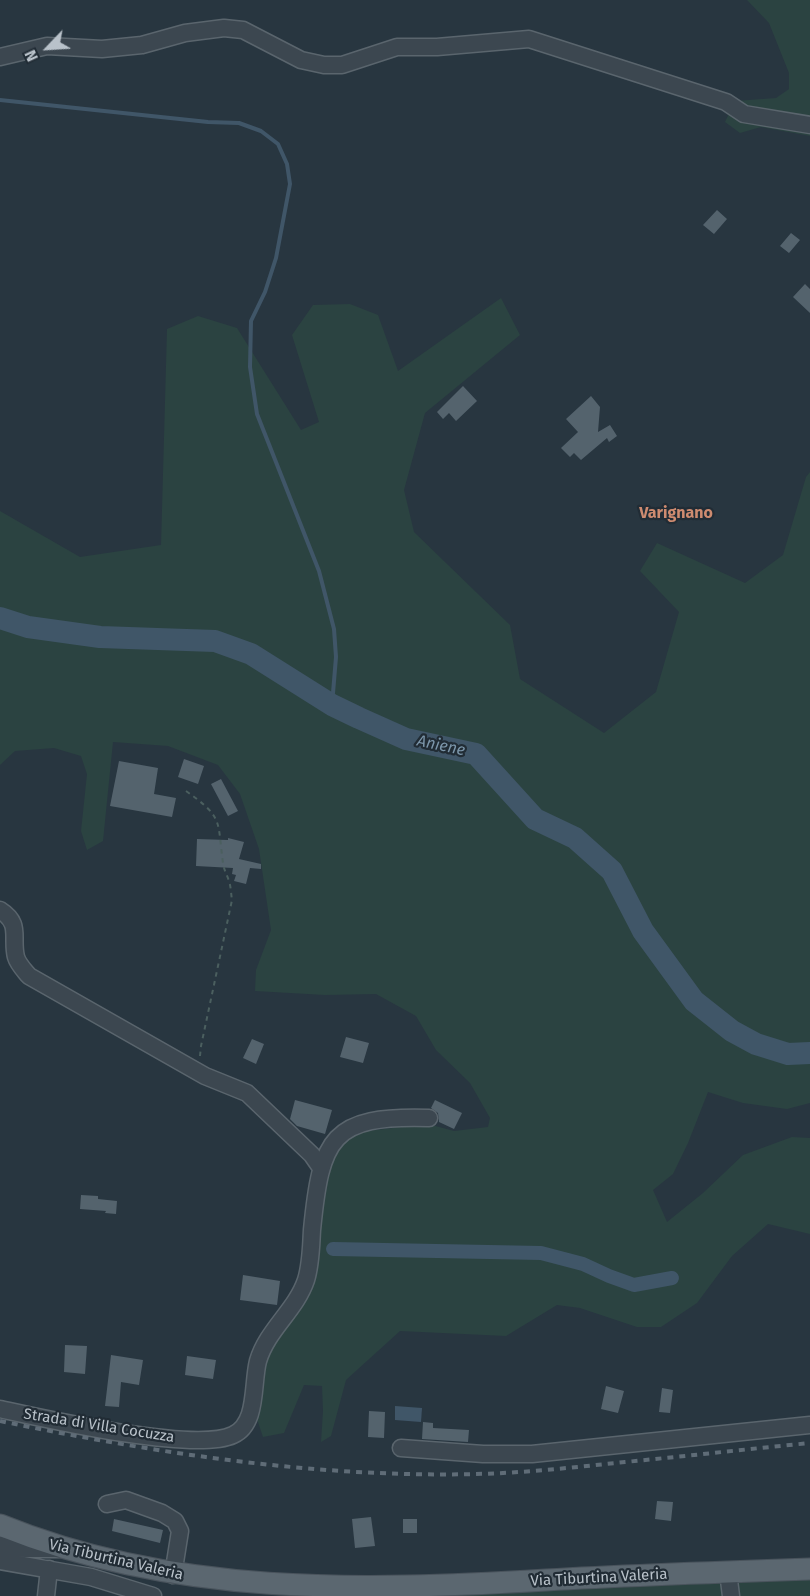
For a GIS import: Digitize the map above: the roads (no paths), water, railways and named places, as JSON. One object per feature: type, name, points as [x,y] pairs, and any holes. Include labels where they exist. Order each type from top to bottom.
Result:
[{"type":"main road","name":"Via Tiburtina Valeria","points":[[0,1525],[62,1550],[173,1575],[267,1586],[356,1592],[539,1588],[728,1572],[810,1569]]},
{"type":"street","points":[[0,57],[47,46],[102,50],[142,45],[185,33],[224,28],[243,30],[301,60],[324,65],[342,65],[397,47],[437,47],[529,39],[726,102],[744,114],[810,125]]},
{"type":"street","points":[[0,910],[12,922],[16,931],[16,958],[29,976],[205,1076],[247,1093],[312,1155],[321,1168]]},
{"type":"street","name":"Strada di Villa Cocuzza","points":[[0,1409],[67,1423],[144,1435],[202,1440],[237,1433],[249,1418],[256,1369],[262,1349],[295,1300],[306,1278],[321,1168],[330,1145],[336,1138],[353,1127],[382,1119],[429,1118]]},
{"type":"street","points":[[401,1448],[483,1454],[532,1454],[810,1425]]},
{"type":"street","points":[[107,1504],[126,1500],[162,1513],[175,1521],[180,1530],[173,1575]]},
{"type":"street","points":[[0,1545],[26,1549],[62,1550]]},
{"type":"street","points":[[0,1561],[98,1578],[153,1596]]},
{"type":"street","points":[[46,1596],[50,1569]]},
{"type":"street","points":[[728,1572],[731,1596]]},
{"type":"water","points":[[395,1406],[422,1408],[421,1422],[395,1420]]},
{"type":"waterway","points":[[0,100],[208,122],[239,123],[261,131],[278,144],[287,164],[290,184],[276,258],[265,292],[251,321],[250,367],[257,414],[319,571],[334,629],[336,657],[332,705]]},
{"type":"waterway","name":"Aniene","points":[[0,618],[28,627],[100,637],[215,641],[251,654],[332,705],[406,739],[476,754],[535,819],[575,838],[612,871],[643,931],[694,1001],[732,1031],[756,1044],[788,1054],[810,1053]]},
{"type":"waterway","points":[[333,1249],[541,1253],[583,1264],[634,1285],[672,1278]]},
{"type":"railway","points":[[0,1421],[59,1433],[236,1461],[356,1472],[416,1474],[532,1471],[810,1443]]},
{"type":"district","name":"Varignano","points":[[676,514]]}]
